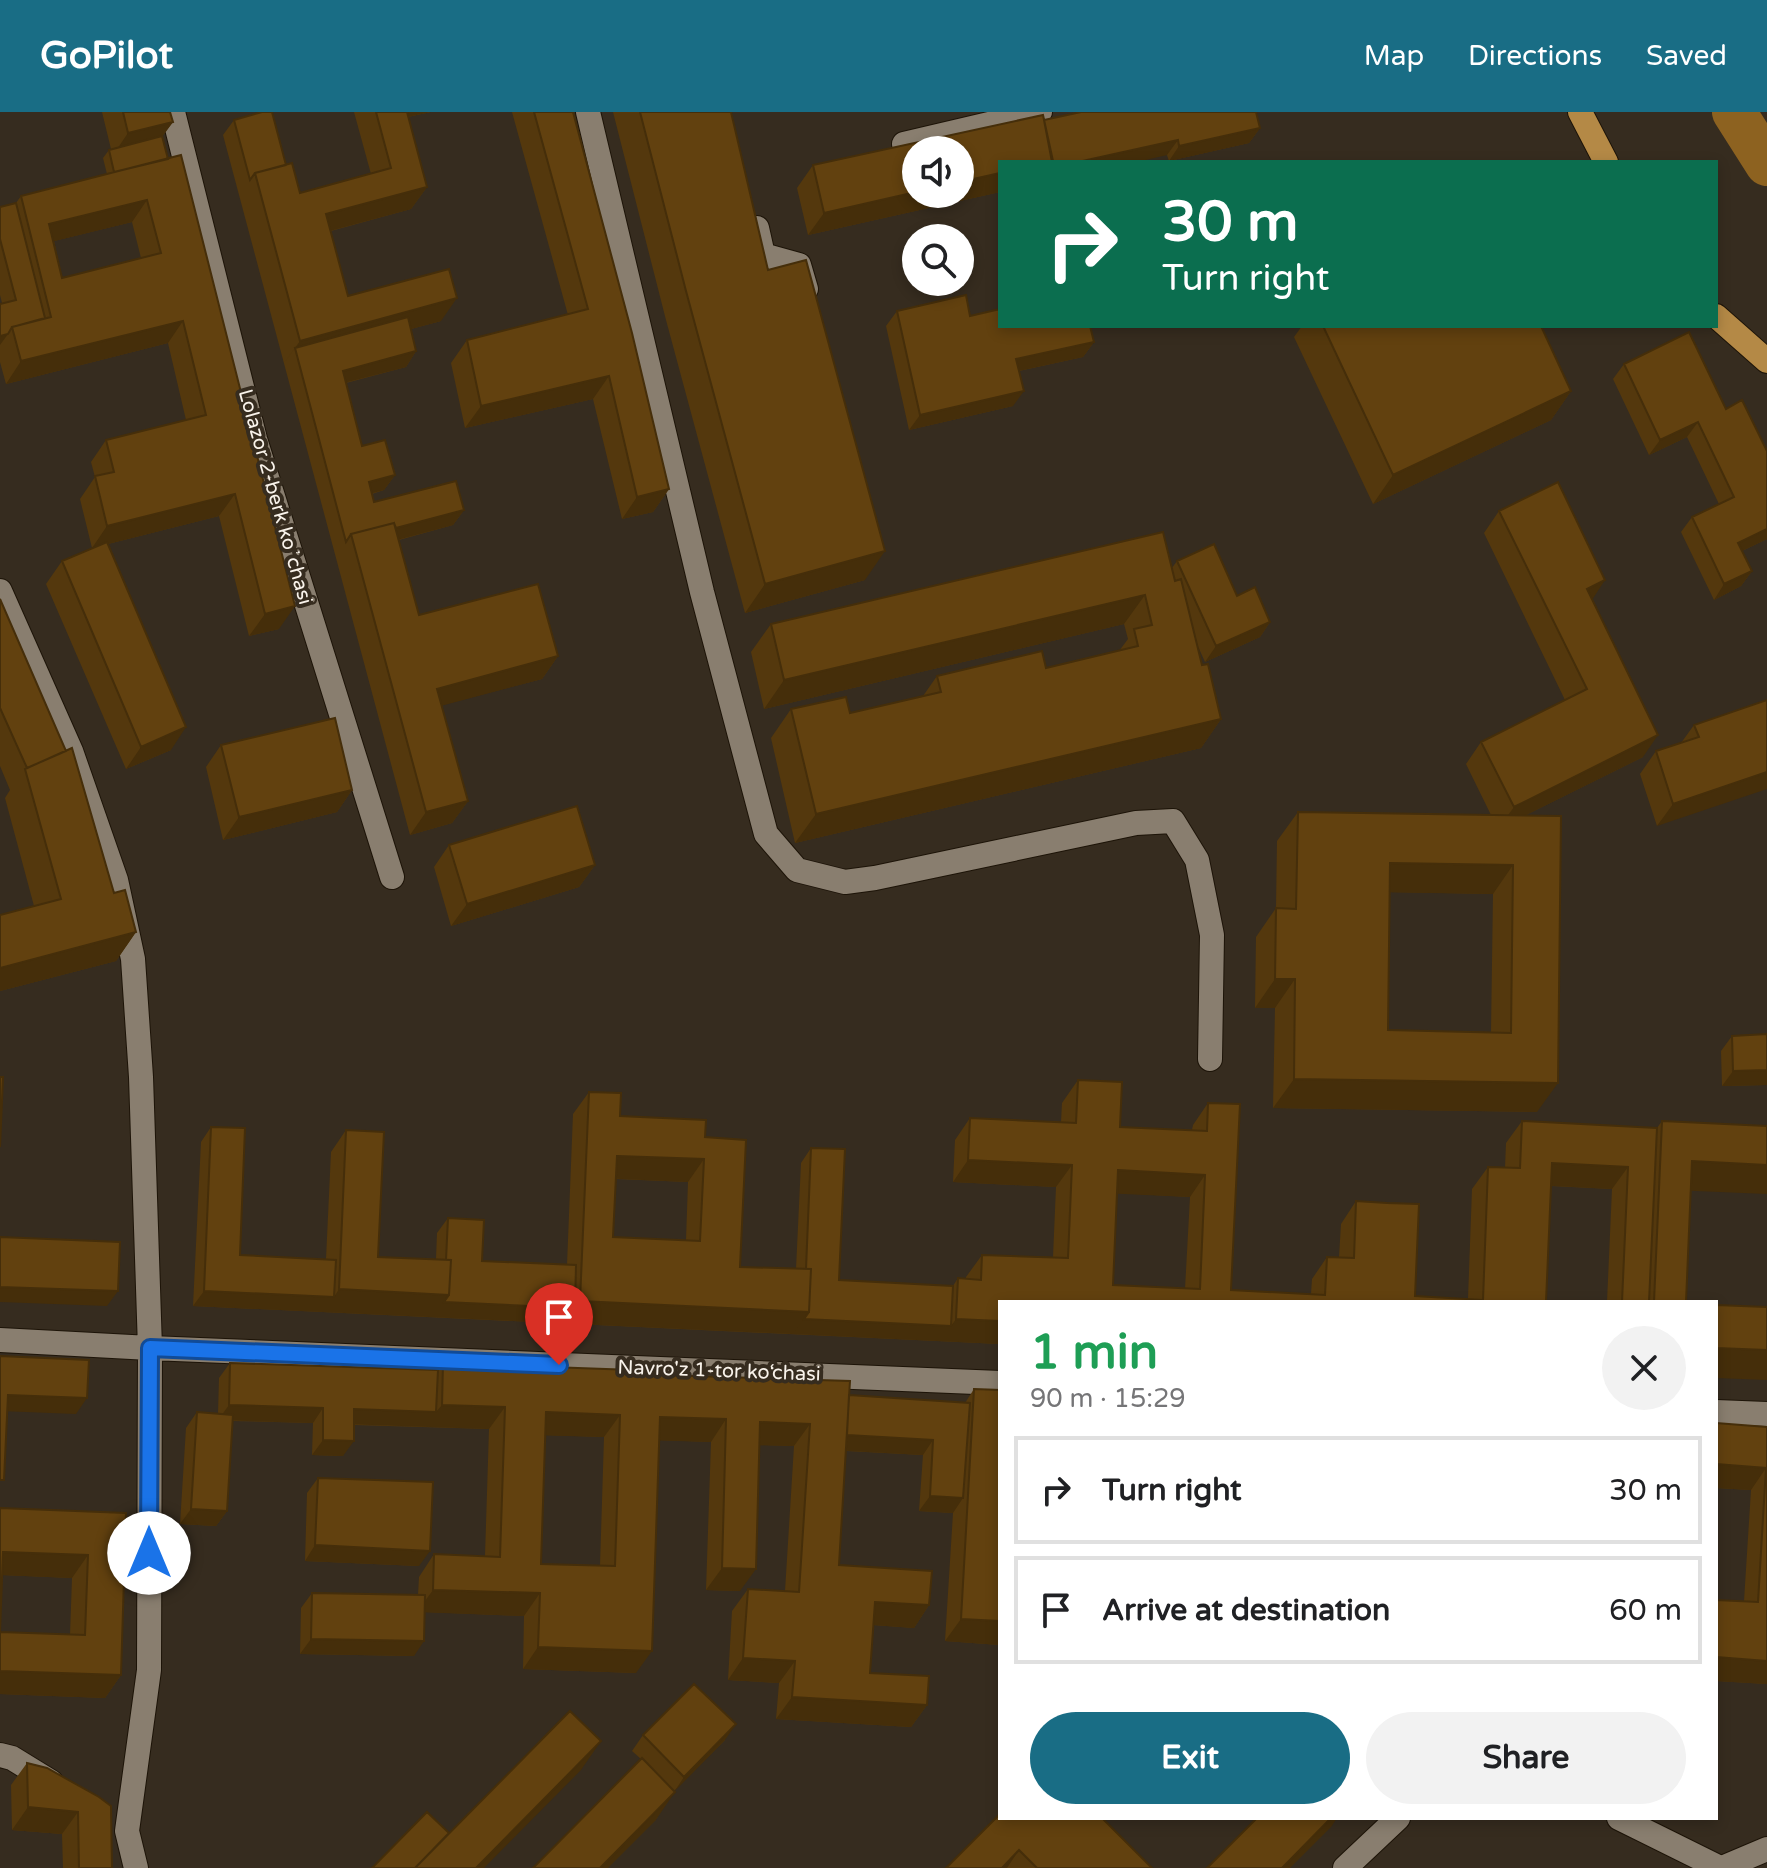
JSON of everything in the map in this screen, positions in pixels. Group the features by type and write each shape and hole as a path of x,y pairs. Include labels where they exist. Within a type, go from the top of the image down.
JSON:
{"main road":[{"path":"1580,112 1605,160"},
{"path":"1718,318 1767,361"}],"street":[{"name":"Lolazor 2-berk koʼchasi","path":"173,112 255,439 392,877"},
{"path":"588,112 698,576 766,834 797,870 845,882 1136,823 1173,821 1197,860 1212,935 1210,1059"},
{"path":"938,136 1040,112"},
{"path":"753,212 763,255 799,265 812,312"},
{"path":"0,591 71,751 116,880 133,959 141,1077 150,1348 149,1670 127,1831 136,1868"},
{"path":"0,1340 998,1383"},
{"path":"1718,1412 1767,1414"},
{"path":"0,1755 12,1758 76,1799"},
{"path":"102,1815 127,1831"},
{"path":"1345,1868 1396,1820"},
{"path":"1623,1820 1721,1868 1767,1849"}],"building":[{"path":"123,112 170,112 173,122 128,133"},
{"path":"272,112 286,165 255,173 250,180 234,120"},
{"path":"376,112 407,112 427,187 326,214 348,296 449,269 457,298 300,341 255,173 292,163 300,193 391,168"},
{"path":"534,112 573,112 632,333 669,489 637,497 609,376 481,406 467,340 588,309"},
{"path":"640,112 731,112 768,270 806,260 885,551 765,584"},
{"path":"1081,112 1256,112 1260,128 1179,146 1178,140 1087,160 1052,160 1044,120"},
{"path":"1043,115 1053,160 998,160 998,173 974,179 974,136 946,136"},
{"path":"162,136 168,159 114,172 109,150"},
{"path":"902,146 902,195 824,213 813,165"},
{"path":"181,155 295,606 265,614 235,494 107,526 95,476 114,472 106,440 206,415 183,321 21,361 12,327 51,317 21,196","holes":["147,200 161,253 62,278 49,224"]},
{"path":"16,203 45,318 12,327 8,334 0,336 0,304 16,300 0,239 0,207"},
{"path":"966,296 970,316 998,309 998,328 1090,328 1094,342 1016,359 1024,391 920,415 897,311"},
{"path":"408,317 416,351 343,371 362,446 385,440 395,475 369,482 374,502 456,481 464,510 396,528 394,523 351,534 346,542 295,348"},
{"path":"1324,328 1542,328 1571,391 1393,475"},
{"path":"1689,332 1726,409 1742,400 1767,451 1767,529 1738,543 1752,571 1724,584 1692,517 1734,497 1698,422 1660,440 1624,364"},
{"path":"1558,482 1605,580 1587,589 1658,735 1514,807 1481,742 1587,689 1499,511"},
{"path":"394,523 419,615 538,584 558,656 437,689 468,801 426,812 351,534"},
{"path":"1163,532 1175,581 1181,579 1202,665 1208,664 1221,719 816,814 791,709 846,697 850,713 941,692 937,676 1042,651 1046,668 1138,646 1134,629 1152,625 1145,595 784,680 771,624"},
{"path":"107,542 186,727 141,747 62,561"},
{"path":"1214,544 1237,596 1255,587 1270,622 1216,646 1177,561"},
{"path":"0,599 66,751 27,768 0,708"},
{"path":"1767,700 1767,772 1673,804 1656,751 1699,737 1694,725"},
{"path":"335,718 352,790 239,817 221,745"},
{"path":"72,748 114,893 125,890 136,932 0,968 0,915 61,899 25,769"},
{"path":"577,806 595,865 467,904 449,845"},
{"path":"1298,812 1561,816 1558,1083 1294,1079 1295,979 1275,979 1276,908 1296,909","holes":["1390,863 1513,865 1511,1033 1388,1030"]},
{"path":"1767,1034 1767,1070 1733,1071 1732,1036"},
{"path":"0,1077 3,1077 0,1147"},
{"path":"1078,1080 1122,1082 1120,1127 1207,1131 1208,1103 1240,1104 1231,1290 1325,1295 1327,1257 1354,1258 1356,1201 1419,1204 1415,1296 1483,1300 998,1300 998,1321 956,1319 958,1278 981,1280 982,1255 1068,1258 1072,1165 968,1160 970,1118 1076,1123","holes":["1118,1170 1205,1175 1200,1289 1113,1285"]},
{"path":"589,1092 621,1093 620,1116 706,1120 705,1137 746,1140 740,1267 811,1269 809,1312 580,1301","holes":["617,1156 704,1159 700,1241 613,1237"]},
{"path":"1522,1121 1657,1128 1649,1300 1622,1300 1628,1167 1552,1163 1546,1300 1483,1300 1488,1167 1520,1168"},
{"path":"1662,1121 1767,1126 1767,1165 1692,1161 1686,1300 1654,1300"},
{"path":"211,1127 245,1128 240,1255 336,1260 334,1297 204,1291"},
{"path":"346,1130 384,1132 378,1257 451,1260 449,1295 339,1289"},
{"path":"811,1148 845,1149 839,1280 953,1286 951,1326 804,1319 809,1312 811,1269 806,1269"},
{"path":"448,1218 484,1220 482,1261 576,1265 575,1308 444,1302 449,1295 451,1260 446,1260"},
{"path":"0,1237 120,1242 118,1291 0,1287"},
{"path":"1718,1305 1767,1307 1767,1350 1718,1348"},
{"path":"0,1356 89,1360 87,1398 8,1395 4,1480 0,1480"},
{"path":"230,1363 438,1370 436,1412 354,1409 354,1441 323,1440 323,1408 229,1405"},
{"path":"443,1363 850,1381 839,1565 932,1571 929,1605 875,1602 870,1673 929,1676 927,1705 792,1697 795,1661 743,1658 748,1589 799,1592 810,1424 760,1422 756,1569 722,1568 726,1419 660,1417 652,1651 538,1647 540,1593 433,1590 434,1554 500,1557 505,1407 442,1405","holes":["546,1412 620,1415 615,1566 541,1564"]},
{"path":"974,1389 998,1390 998,1621 961,1619"},
{"path":"849,1395 970,1403 963,1498 930,1496 933,1440 847,1435"},
{"path":"197,1412 233,1415 227,1511 191,1509"},
{"path":"1718,1423 1767,1427 1767,1661 1718,1657 1718,1600 1758,1602 1766,1468 1718,1464"},
{"path":"318,1478 433,1482 430,1551 315,1545"},
{"path":"0,1508 126,1513 121,1675 0,1671","holes":["3,1552 88,1555 85,1635 0,1632"]},
{"path":"312,1593 425,1595 424,1641 311,1639"},
{"path":"694,1684 736,1724 684,1777 643,1735"},
{"path":"570,1711 601,1741 476,1868 415,1868"},
{"path":"642,1758 675,1792 600,1868 533,1868"},
{"path":"27,1763 47,1768 111,1806 112,1868 79,1868 78,1812 28,1807"},
{"path":"427,1812 449,1833 415,1868 372,1868"},
{"path":"998,1816 998,1820 1104,1820 1152,1868 1037,1868 1019,1850 1002,1868 946,1868"},
{"path":"1255,1820 1329,1820 1282,1868 1207,1868"}],"waterway":[{"path":"1734,112 1767,164"}],"route":[{"path":"149,1553 150,1348 559,1365"}]}
